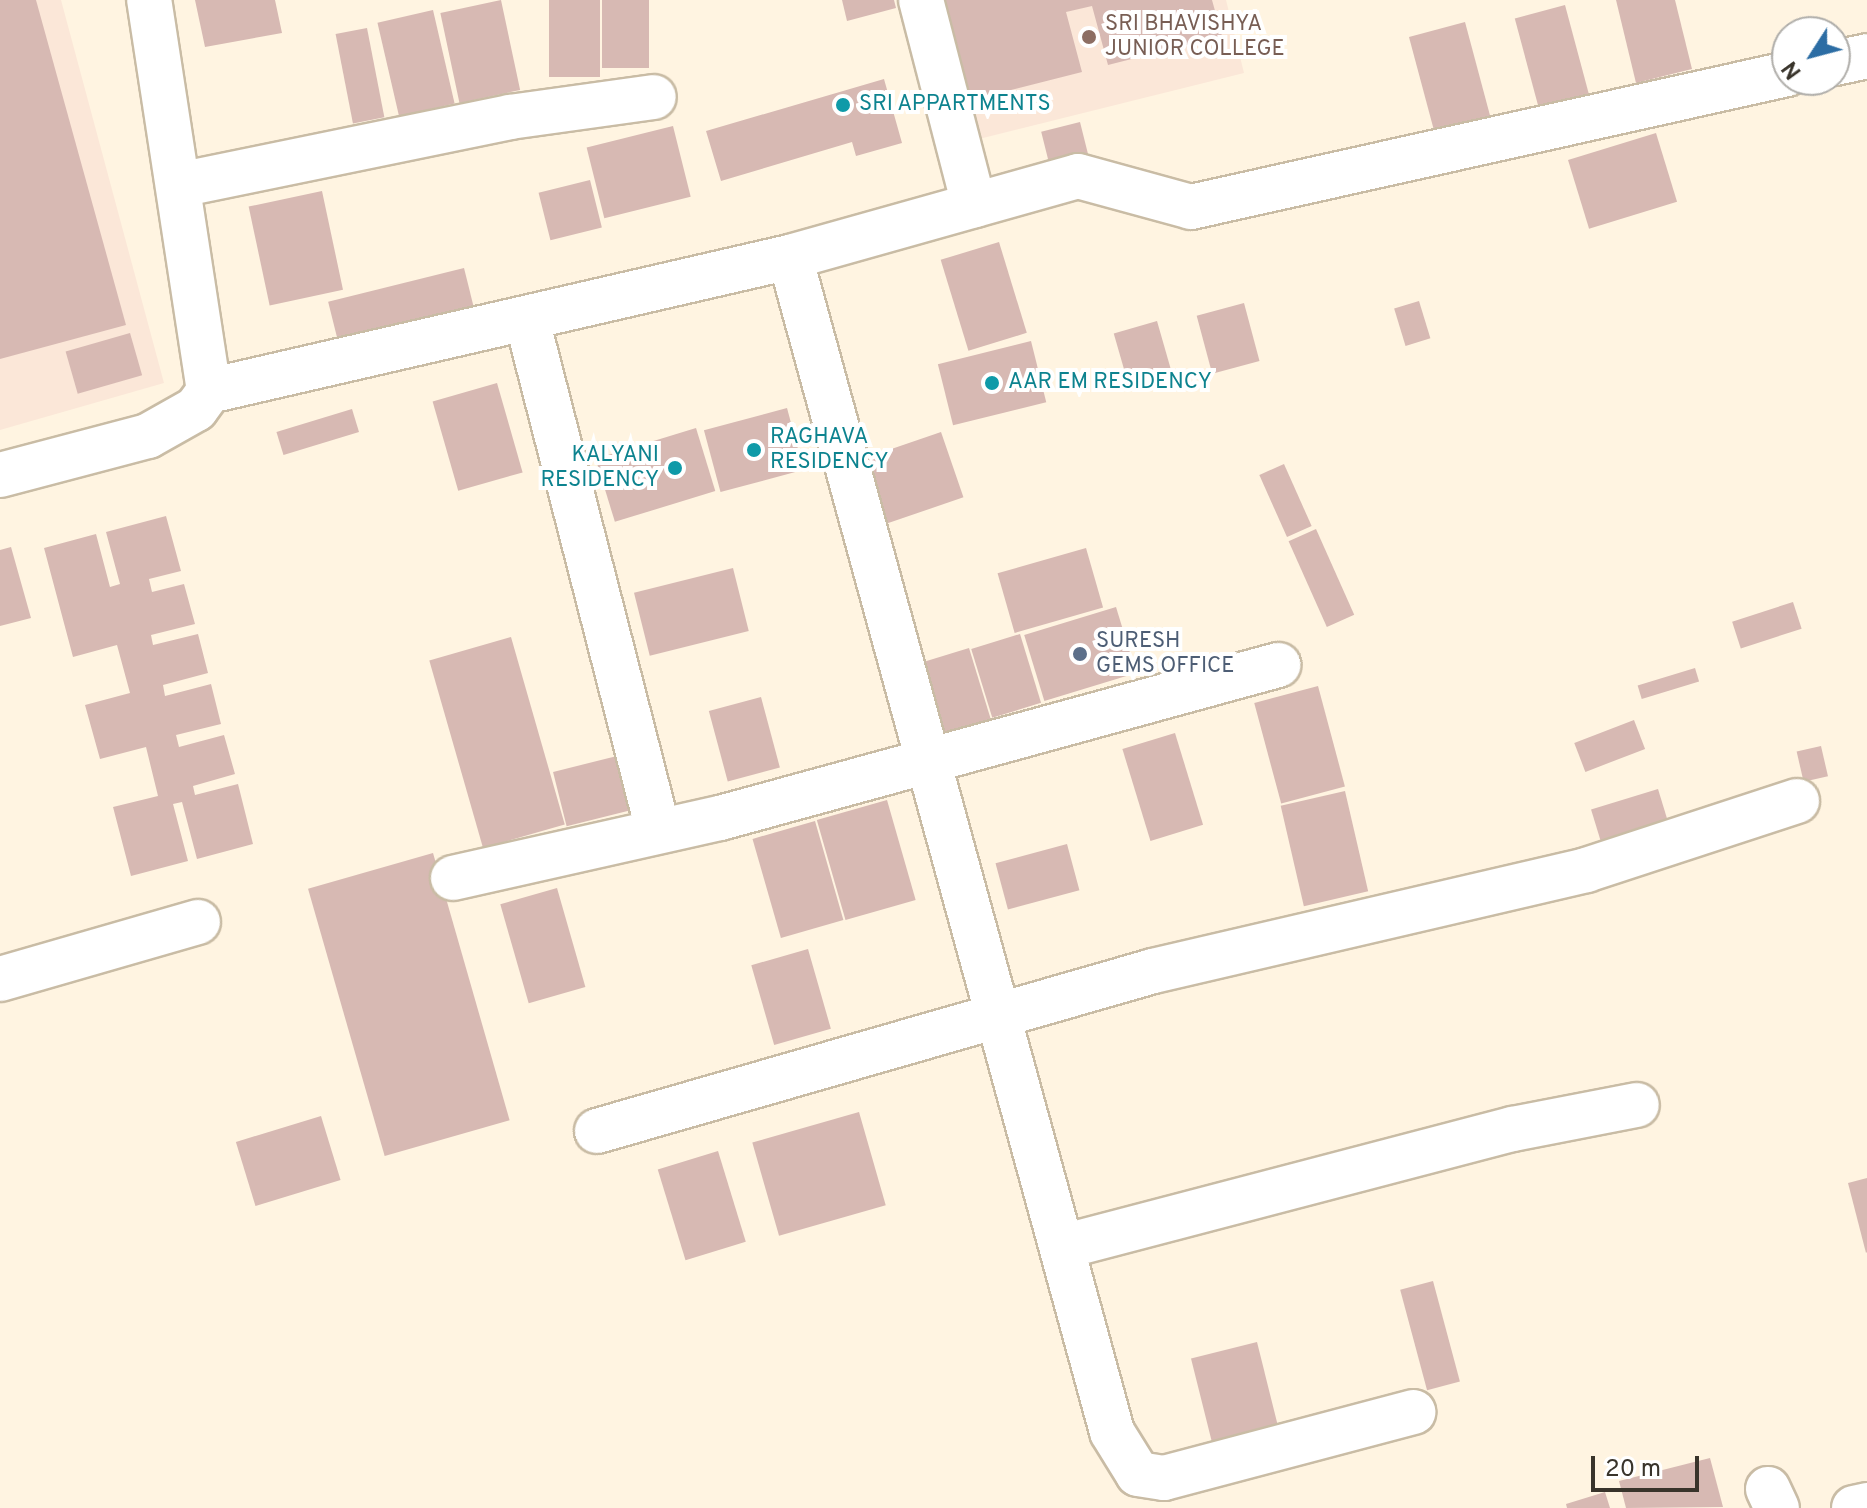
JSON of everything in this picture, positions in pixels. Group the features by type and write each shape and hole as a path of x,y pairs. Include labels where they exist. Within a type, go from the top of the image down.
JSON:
{"street":[{"path":"149,0 209,391"},
{"path":"921,0 974,205"},
{"path":"0,475 148,436 196,409 209,391 790,257 1078,176 1191,207 1771,78"},
{"path":"179,185 510,117 654,97"},
{"path":"790,257 997,1020 1066,1246 1112,1432 1138,1474 1164,1478 1413,1412"},
{"path":"527,320 658,830"},
{"path":"453,878 658,830 1278,665"},
{"path":"597,1131 1287,936 1586,870 1797,801"},
{"path":"0,979 198,922"},
{"path":"1066,1246 1513,1129 1637,1105"},
{"path":"1854,1508 1867,1505"}],"shaded area":[{"path":"0,0 61,0 164,383 0,430"},
{"name":"SRI BHAVISHYA JUNIOR COLLEGE","path":"932,0 1226,0 1244,73 971,141"}],"building":[{"path":"0,0 36,0 126,325 0,359"},
{"path":"195,0 275,0 282,33 205,47"},
{"path":"501,0 520,90 459,103 440,13"},
{"path":"549,0 600,0 600,77 549,77"},
{"path":"602,0 649,0 649,68 602,68"},
{"path":"842,0 894,0 896,8 847,21"},
{"path":"936,0 1212,0 1222,36 1108,65 1092,6 1066,12 1082,72 963,102"},
{"path":"1616,0 1675,0 1692,69 1636,83"},
{"path":"1565,5 1590,98 1540,111 1515,18"},
{"path":"433,10 455,104 399,116 377,23"},
{"path":"1465,22 1491,118 1435,133 1409,37"},
{"path":"367,28 384,117 353,123 336,34"},
{"name":"SRI APPARTMENTS","path":"884,79 902,143 856,156 852,142 721,181 706,131"},
{"path":"1080,122 1088,155 1049,165 1041,132"},
{"path":"673,126 691,197 604,218 587,148"},
{"path":"1656,133 1677,202 1589,229 1568,160"},
{"path":"590,180 602,228 550,240 539,193"},
{"path":"322,191 343,290 270,305 249,207"},
{"path":"999,242 1027,333 968,351 941,260"},
{"path":"464,268 477,319 341,353 328,302"},
{"path":"1419,301 1430,338 1406,346 1394,309"},
{"path":"1244,303 1260,361 1212,374 1197,316"},
{"path":"1157,321 1174,379 1130,391 1114,333"},
{"path":"130,333 142,375 78,394 66,351"},
{"name":"AAR EM RESIDENCY","path":"1031,341 1046,402 953,425 938,364"},
{"path":"497,383 523,472 458,491 433,401"},
{"name":"RAGHAVA RESIDENCY","path":"787,408 804,470 720,492 704,430"},
{"path":"352,409 359,432 283,455 276,432"},
{"path":"696,428 715,491 615,522 596,459"},
{"path":"941,432 963,497 887,524 864,458"},
{"path":"1284,464 1312,526 1287,537 1259,475"},
{"path":"166,516 181,571 149,579 152,592 184,584 195,624 151,635 153,645 198,634 208,673 163,685 165,696 211,684 221,724 176,735 179,747 224,735 235,774 193,786 195,795 238,784 253,844 197,859 182,802 173,804 188,861 131,876 113,807 158,796 146,747 100,759 85,705 130,693 117,645 73,657 44,548 96,534 110,587 120,584 106,532"},
{"path":"1316,529 1354,615 1327,627 1289,541"},
{"path":"11,547 31,618 0,626 0,550"},
{"path":"1086,548 1103,608 1015,633 998,573"},
{"path":"733,568 749,631 650,656 634,593"},
{"path":"1793,602 1802,629 1741,648 1732,622"},
{"name":"SURESH GEMS OFFICE","path":"1116,607 1136,673 1044,701 1024,635"},
{"path":"1020,634 1041,703 992,718 971,649"},
{"path":"511,637 565,824 483,848 429,660"},
{"path":"969,648 991,719 941,734 919,663"},
{"path":"1695,668 1699,681 1642,699 1638,686"},
{"path":"1318,686 1345,786 1281,804 1254,703"},
{"path":"761,697 780,768 728,781 709,711"},
{"path":"1634,720 1645,749 1585,772 1574,743"},
{"path":"1175,733 1203,825 1150,841 1122,749"},
{"path":"1821,746 1828,776 1804,782 1797,752"},
{"path":"621,755 635,809 567,826 553,772"},
{"path":"1658,789 1668,822 1601,842 1591,809"},
{"path":"1345,791 1368,891 1304,906 1281,806"},
{"path":"887,800 916,900 845,920 817,820"},
{"path":"815,821 843,920 781,938 753,839"},
{"path":"1067,844 1079,890 1008,910 996,863"},
{"path":"433,853 510,1120 385,1156 308,889"},
{"path":"557,888 585,987 529,1003 500,904"},
{"path":"808,949 831,1029 774,1045 751,965"},
{"path":"859,1112 886,1205 779,1236 752,1143"},
{"path":"321,1116 341,1180 255,1206 236,1142"},
{"path":"718,1151 746,1242 686,1260 658,1169"},
{"path":"1867,1178 1867,1252 1866,1253 1848,1183"},
{"path":"1433,1281 1460,1381 1427,1390 1400,1290"},
{"path":"1257,1342 1279,1428 1213,1445 1191,1358"},
{"path":"1710,1458 1723,1507 1626,1508 1619,1481"},
{"path":"1605,1492 1610,1508 1567,1508 1566,1504"}],"place":[{"name":"SRI BHAVISHYA JUNIOR COLLEGE","path":"1089,37"},
{"name":"SRI APPARTMENTS","path":"843,105"},
{"name":"AAR EM RESIDENCY","path":"992,383"},
{"name":"RAGHAVA RESIDENCY","path":"754,450"},
{"name":"KALYANI RESIDENCY","path":"675,468"},
{"name":"SURESH GEMS OFFICE","path":"1080,654"}]}
